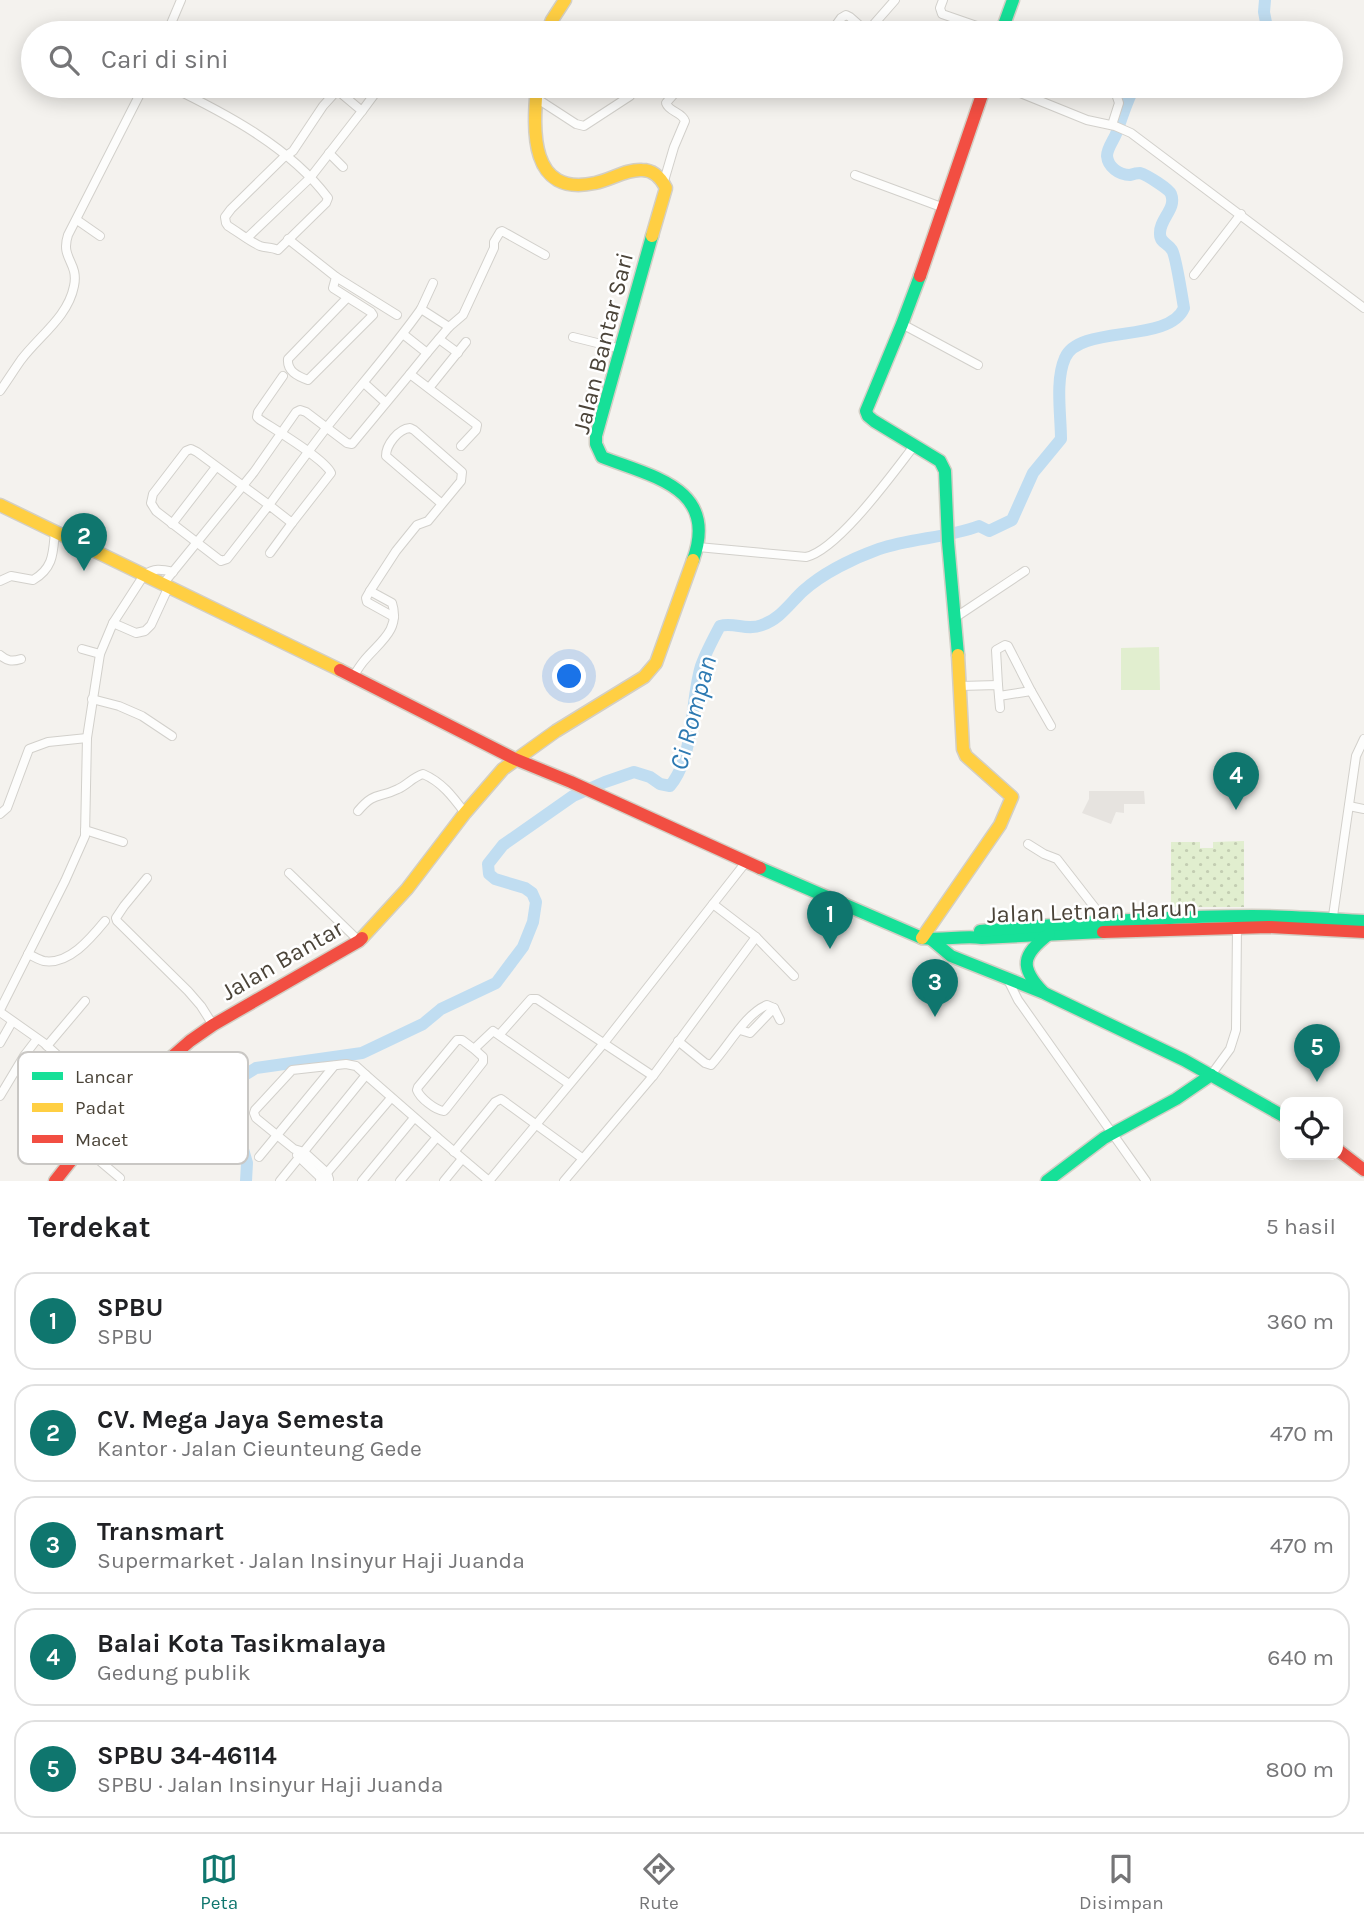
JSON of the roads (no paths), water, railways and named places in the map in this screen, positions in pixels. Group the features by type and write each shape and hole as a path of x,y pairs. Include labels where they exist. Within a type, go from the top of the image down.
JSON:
{"street":[{"path":"172,21 181,0"},
{"path":"552,21 565,0"},
{"path":"877,21 895,0"},
{"path":"943,0 940,8 942,14 963,21"},
{"path":"1004,21 1013,0"},
{"path":"839,21 846,15 855,21"},
{"path":"0,391 22,359 64,312 72,297 75,272 67,256 65,245 68,235 138,98"},
{"path":"194,98 218,110 286,156 328,198 278,250 258,245 228,226 226,217 231,209 286,156 299,144 330,98"},
{"path":"349,98 362,111"},
{"path":"247,238 310,178 372,98"},
{"path":"537,98 536,139 542,165 552,178 566,184 578,185 638,170 654,172 664,181 674,146 685,121 684,117 668,108 666,103 670,98"},
{"path":"544,98 576,124 584,126 627,98"},
{"path":"927,939 1000,825 1012,799 1010,794 964,753 956,617 947,535 946,471 940,461 874,421 866,411 902,324 981,98"},
{"path":"1033,98 1087,120 1131,133 1364,307"},
{"path":"1116,127 1117,98"},
{"path":"329,153 342,167"},
{"path":"855,175 944,208"},
{"name":"Jalan Bantar Sari","path":"515,759 650,672 698,547 699,521 694,507 683,492 666,480 602,457 598,452 596,436 666,188 664,181"},
{"path":"1194,275 1241,214"},
{"path":"77,220 100,236"},
{"path":"113,623 136,633 145,631 151,625 173,572 282,434 296,412 306,412 352,444 449,327 464,313 500,231 545,255"},
{"path":"288,239 336,277 397,314"},
{"path":"336,277 332,288 373,315 308,380 292,372 288,359 347,298"},
{"path":"292,523 269,505 194,450 186,451 152,498 153,507 172,524 217,559 227,559 269,505 309,453 327,428 403,334 421,309 433,283"},
{"path":"421,309 449,327"},
{"path":"902,324 978,365"},
{"path":"403,334 427,353"},
{"path":"573,337 621,349"},
{"path":"439,340 458,353"},
{"path":"429,388 466,342"},
{"path":"410,374 477,425 476,430 461,446"},
{"path":"270,553 331,473 309,453 259,419 257,414 284,376"},
{"path":"364,383 385,402"},
{"path":"394,617 367,602 366,598 396,551 417,525 428,521 461,481 462,472 414,430 402,429 387,448 386,456 442,504"},
{"path":"698,547 813,555 829,544 853,520 914,446"},
{"path":"172,524 216,467"},
{"path":"0,505 515,759 927,939 951,956 1044,993 1211,1075 1280,1114"},
{"path":"0,581 11,576 33,580 43,574 53,553 55,531"},
{"path":"54,1052 0,1011 80,849 85,830 87,738 100,654 113,623 144,575 151,569 173,572"},
{"path":"956,617 1025,571"},
{"path":"353,677 363,661 388,636 394,617 392,603 370,591"},
{"path":"1000,708 996,650 1005,645 1008,646 1051,726"},
{"path":"82,649 100,654"},
{"path":"0,655 13,662 21,659"},
{"path":"997,665 1015,660"},
{"path":"960,686 998,685"},
{"path":"999,696 1031,691"},
{"path":"92,699 134,712 172,736"},
{"path":"0,814 7,808 26,753 34,747 53,741 87,738"},
{"path":"1364,739 1356,756 1331,924 1364,921"},
{"name":"Jalan Bantar","path":"177,1052 213,1025 359,941 407,889 465,813 515,759"},
{"path":"358,811 369,799 398,789 423,774 436,780 465,813"},
{"path":"1349,806 1364,809"},
{"path":"85,830 123,842"},
{"path":"1028,844 1056,859 1103,921"},
{"path":"391,1098 326,1179 302,1155 254,1116 255,1110 292,1070 352,1064 489,1181 604,1043 746,862"},
{"path":"289,873 359,941"},
{"path":"147,878 124,906 116,918 117,921 188,991 213,1025"},
{"path":"713,904 757,937 794,976"},
{"name":"Jalan Letnan Harun","path":"972,936 982,938 1049,934 1253,916 1331,924 1364,932"},
{"path":"28,954 45,961 62,959 81,947 105,921"},
{"name":"Jalan Letnan Harun","path":"972,936 982,930 1103,921 1237,927 1331,924"},
{"path":"1047,1181 1112,1133 1189,1091 1211,1075 1230,1049 1236,1030 1237,927"},
{"path":"1044,993 1033,982 1027,969 1026,957 1031,947 1049,934"},
{"path":"927,939 972,936"},
{"path":"564,1181 653,1076 757,937"},
{"path":"1008,980 1018,1000 1146,1181"},
{"path":"500,1034 534,998 653,1076"},
{"path":"47,1046 85,1001"},
{"path":"678,1041 711,1065 740,1030 750,1032 774,1008 780,1020"},
{"path":"0,1043 12,1022"},
{"path":"474,1049 491,1031 500,1034 569,1084"},
{"path":"29,1052 37,1039"},
{"path":"460,1039 474,1049 483,1057 482,1065 444,1111 438,1110 418,1094 418,1087 457,1040 460,1039"},
{"path":"259,1157 334,1066"},
{"path":"0,1096 18,1068"},
{"path":"280,1181 366,1075"},
{"path":"454,1152 495,1102 501,1099 582,1158"},
{"path":"362,1181 414,1118"},
{"path":"400,1181 437,1138"},
{"path":"1343,1154 1364,1170"},
{"path":"444,1181 462,1158"},
{"name":"Jalan Bantar","path":"55,1181 68,1164"},
{"path":"103,1164 120,1178"}],"waterway":[{"name":"Ci Rompan","path":"1265,0 1266,21"},
{"name":"Ci Rompan","path":"248,1073 256,1068 362,1053 423,1024 441,1009 496,983 523,947 533,922 536,902 532,893 525,888 495,879 489,874 488,864 503,845 573,796 605,782 634,772 670,786 684,760 701,666 720,626 756,627 768,622 829,572 879,549 979,526 989,531 1012,520 1033,473 1061,439 1059,387 1065,358 1074,348 1087,341 1161,326 1175,319 1184,308 1172,250 1161,239 1160,234 1172,204 1171,194 1143,174 1126,175 1109,164 1108,149 1129,98"},
{"name":"Ci Rompan","path":"246,1181 247,1164"}],"place":[{"name":"CV. Mega Jaya Semesta","path":"84,571"},
{"name":"Balai Kota Tasikmalaya","path":"1236,810"},
{"name":"SPBU","path":"830,949"},
{"name":"Transmart","path":"935,1017"},
{"name":"SPBU 34-46114","path":"1317,1082"}]}
